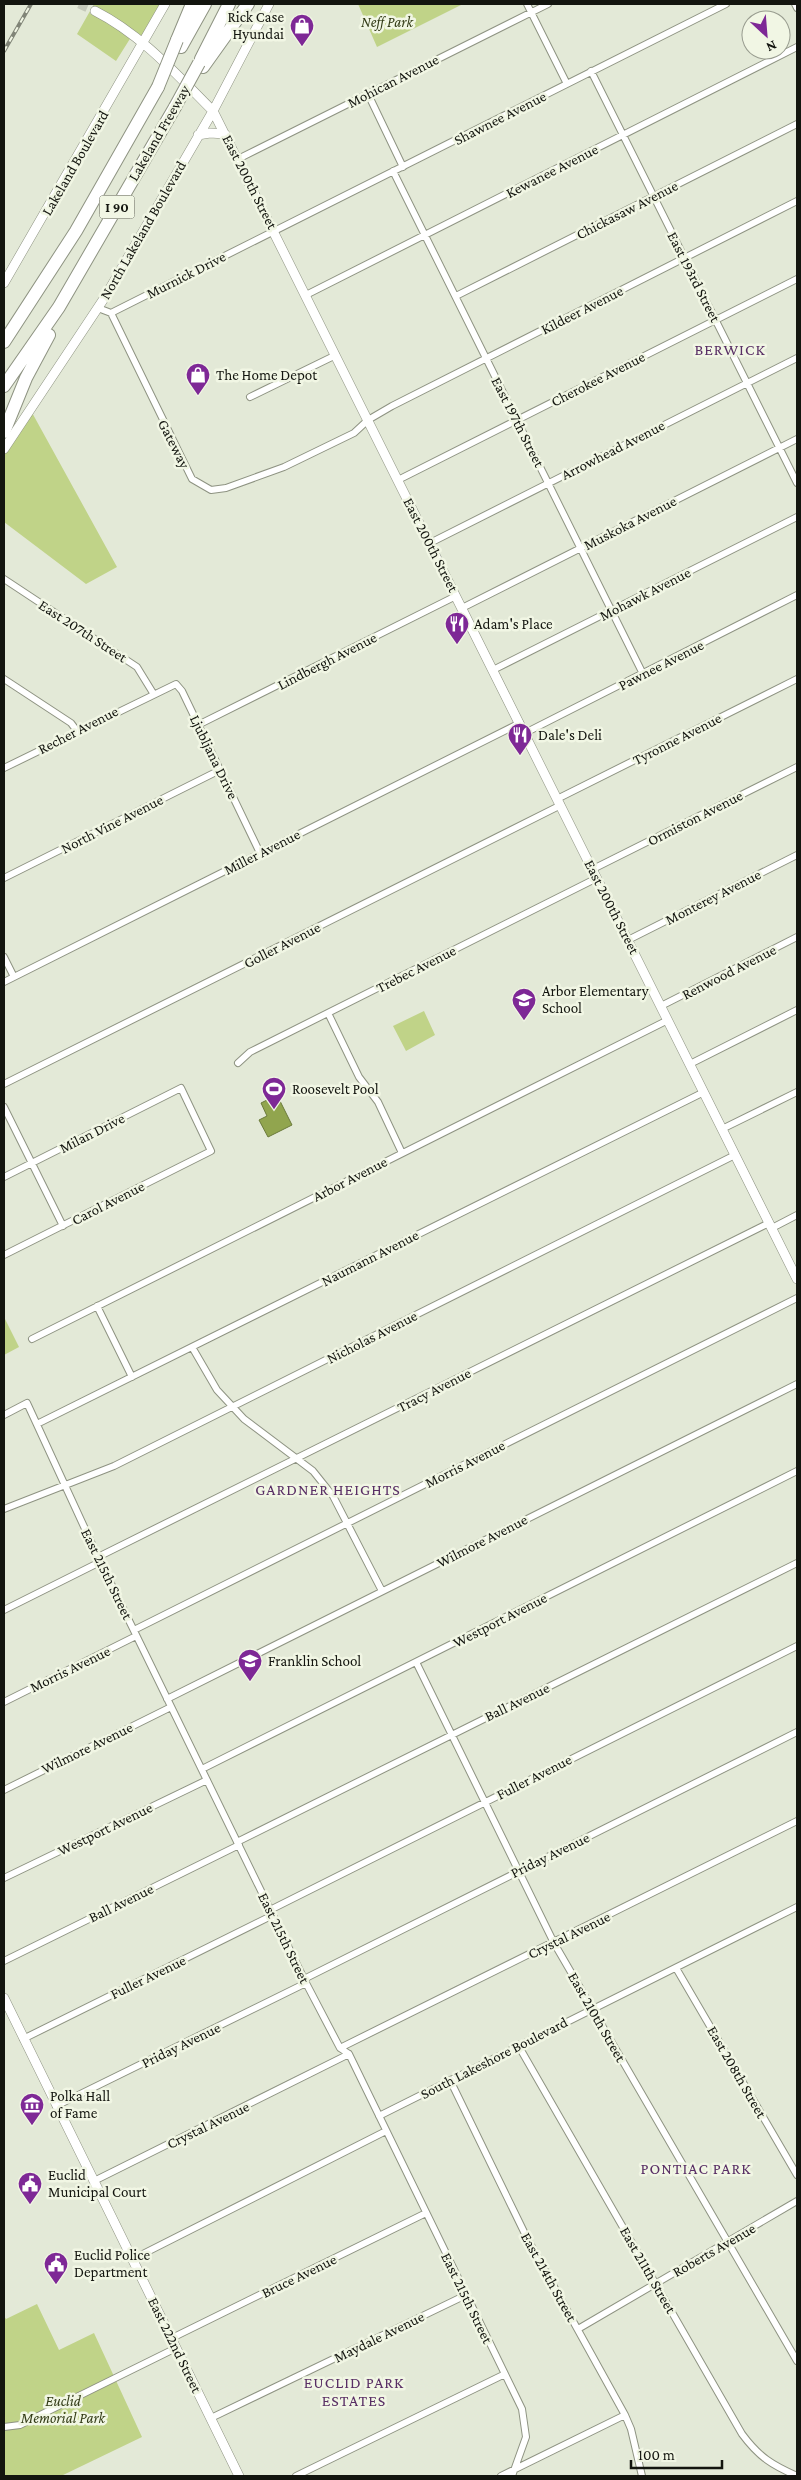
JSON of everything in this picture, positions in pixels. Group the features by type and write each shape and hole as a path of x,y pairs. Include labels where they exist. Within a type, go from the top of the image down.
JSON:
{"highway":[{"path":"179,43 192,4"},
{"name":"Lakeland Freeway","path":"4,342 76,231 158,87 179,43 206,4"},
{"path":"201,65 229,4"},
{"path":"201,65 248,4"},
{"name":"Lakeland Freeway","path":"4,386 59,307 201,65"},
{"path":"4,326 23,304 76,231"},
{"path":"4,432 26,378 52,328 59,307"}],"street":[{"name":"Lakeland Boulevard","path":"4,283 165,4"},
{"name":"North Lakeland Boulevard","path":"4,449 98,308 213,111 269,4"},
{"path":"527,4 567,84"},
{"name":"Mohican Avenue","path":"238,159 548,4"},
{"name":"Shawnee Avenue","path":"274,231 726,4"},
{"path":"795,4 797,8"},
{"name":"East 200th Street","path":"95,12 122,26 143,41 213,111 797,1279"},
{"name":"Kewanee Avenue","path":"306,294 797,47"},
{"name":"East 193rd Street","path":"591,71 797,483"},
{"path":"368,94 403,167"},
{"name":"Chickasaw Avenue","path":"456,296 797,124"},
{"path":"198,135 210,133 225,134"},
{"name":"East 197th Street","path":"393,171 643,674"},
{"name":"Kildeer Avenue","path":"368,420 486,358 797,201"},
{"name":"Murnick Drive","path":"111,313 274,231"},
{"name":"Cherokee Avenue","path":"398,480 797,279"},
{"path":"98,308 111,313"},
{"name":"Gateway","path":"111,313 192,479 211,490 226,488 284,467 354,433 368,420"},
{"path":"250,397 336,356"},
{"name":"Arrowhead Avenue","path":"430,543 797,358"},
{"name":"Muskoka Avenue","path":"462,608 797,438"},
{"name":"Mohawk Avenue","path":"493,670 797,517"},
{"name":"East 207th Street","path":"4,579 137,667 153,693"},
{"name":"Pawnee Avenue","path":"525,733 797,595"},
{"name":"Lindbergh Avenue","path":"198,725 456,596"},
{"name":"Tyronne Avenue","path":"559,802 797,678"},
{"path":"4,679 71,723 77,731"},
{"name":"Ljubljana Drive","path":"153,693 176,684 182,691 260,853"},
{"name":"Recher Avenue","path":"5,765 153,693"},
{"name":"Miller Avenue","path":"4,982 520,723"},
{"name":"Ormiston Avenue","path":"595,874 797,767"},
{"name":"North Vine Avenue","path":"4,878 220,770"},
{"name":"Goller Avenue","path":"4,1084 559,802"},
{"name":"Monterey Avenue","path":"628,940 797,855"},
{"name":"Trebec Avenue","path":"238,1063 250,1052 595,874"},
{"name":"Renwood Avenue","path":"661,1006 797,938"},
{"path":"4,957 14,977"},
{"path":"690,1064 797,1010"},
{"path":"328,1013 359,1077 378,1102 402,1153"},
{"name":"Arbor Avenue","path":"32,1339 668,1020"},
{"name":"Carol Avenue","path":"4,1255 211,1151 181,1088"},
{"name":"Milan Drive","path":"4,1177 181,1088"},
{"name":"Naumann Avenue","path":"37,1424 704,1092"},
{"path":"722,1129 797,1092"},
{"path":"4,1107 63,1226"},
{"name":"Nicholas Avenue","path":"4,1509 114,1466 735,1155"},
{"name":"Tracy Avenue","path":"4,1610 298,1458 770,1226 797,1215"},
{"name":"Morris Avenue","path":"4,1702 348,1522 797,1298"},
{"path":"97,1306 132,1378"},
{"path":"192,1347 217,1390 244,1418 298,1458 322,1481 348,1522 382,1591"},
{"name":"Wilmore Avenue","path":"167,1699 797,1384"},
{"name":"East 215th Street","path":"4,1415 27,1403 99,1560 305,1981 340,2048 349,2054 522,2409 526,2426 523,2449 513,2473"},
{"name":"Westport Avenue","path":"202,1769 797,1471"},
{"name":"Ball Avenue","path":"4,1961 451,1734 797,1563"},
{"name":"Fuller Avenue","path":"23,2039 272,1913 485,1802 797,1646"},
{"name":"East 210th Street","path":"416,1662 554,1943 797,2361"},
{"name":"Wilmore Avenue","path":"4,1790 171,1707"},
{"name":"Priday Avenue","path":"56,2106 305,1981 519,1870 797,1732"},
{"name":"Westport Avenue","path":"4,1878 207,1780"},
{"name":"Crystal Avenue","path":"340,2048 797,1821"},
{"name":"South Lakeshore Boulevard","path":"379,2116 797,1907"},
{"name":"East 208th Street","path":"676,1968 797,2175"},
{"name":"East 222nd Street","path":"4,1998 239,2476"},
{"name":"East 211th Street","path":"518,2045 742,2434 755,2451 770,2464 797,2476"},
{"name":"Crystal Avenue","path":"94,2181 349,2054"},
{"name":"East 214th Street","path":"450,2080 527,2238 625,2415 631,2429 642,2476"},
{"path":"132,2259 386,2131"},
{"name":"Roberts Avenue","path":"578,2328 797,2202"},
{"name":"Bruce Avenue","path":"172,2338 426,2213"},
{"name":"Maydale Avenue","path":"211,2418 466,2295"},
{"path":"4,2427 20,2425 176,2348"},
{"path":"296,2476 505,2374"},
{"path":"501,2476 513,2473 625,2415"}],"green space":[{"path":"94,4 165,4 143,41 133,34 116,61 77,34"},
{"name":"Neff Park","path":"358,4 463,4 377,47"},
{"path":"30,409 117,567 86,584 4,522 4,449"},
{"path":"424,1011 435,1035 406,1051 393,1026"},
{"path":"4,1317 19,1347 4,1355"},
{"name":"Euclid Memorial Park","path":"37,2304 59,2350 94,2333 142,2437 61,2476 4,2476 4,2316 6,2319"}],"shaded area":[{"name":"Roosevelt Pool","path":"277,1095 292,1125 268,1137 259,1120 267,1116 261,1103"}],"tunnel":[{"path":"79,4 95,11"}],"railway":[{"path":"4,51 31,4"}],"place":[{"name":"Rick Case Hyundai","path":"302,47"},
{"name":"The Home Depot","path":"198,396"},
{"name":"Adam's Place","path":"457,645"},
{"name":"Dale's Deli","path":"520,756"},
{"name":"Arbor Elementary School","path":"524,1021"},
{"name":"Roosevelt Pool","path":"274,1110"},
{"name":"Franklin School","path":"250,1682"},
{"name":"Polka Hall of Fame","path":"32,2126"},
{"name":"Euclid Municipal Court","path":"30,2205"},
{"name":"Euclid Police Department","path":"56,2285"}],"district":[{"name":"BERWICK","path":"730,349"},
{"name":"GARDNER HEIGHTS","path":"328,1489"},
{"name":"PONTIAC PARK","path":"696,2168"},
{"name":"EUCLID PARK ESTATES","path":"354,2391"}]}
